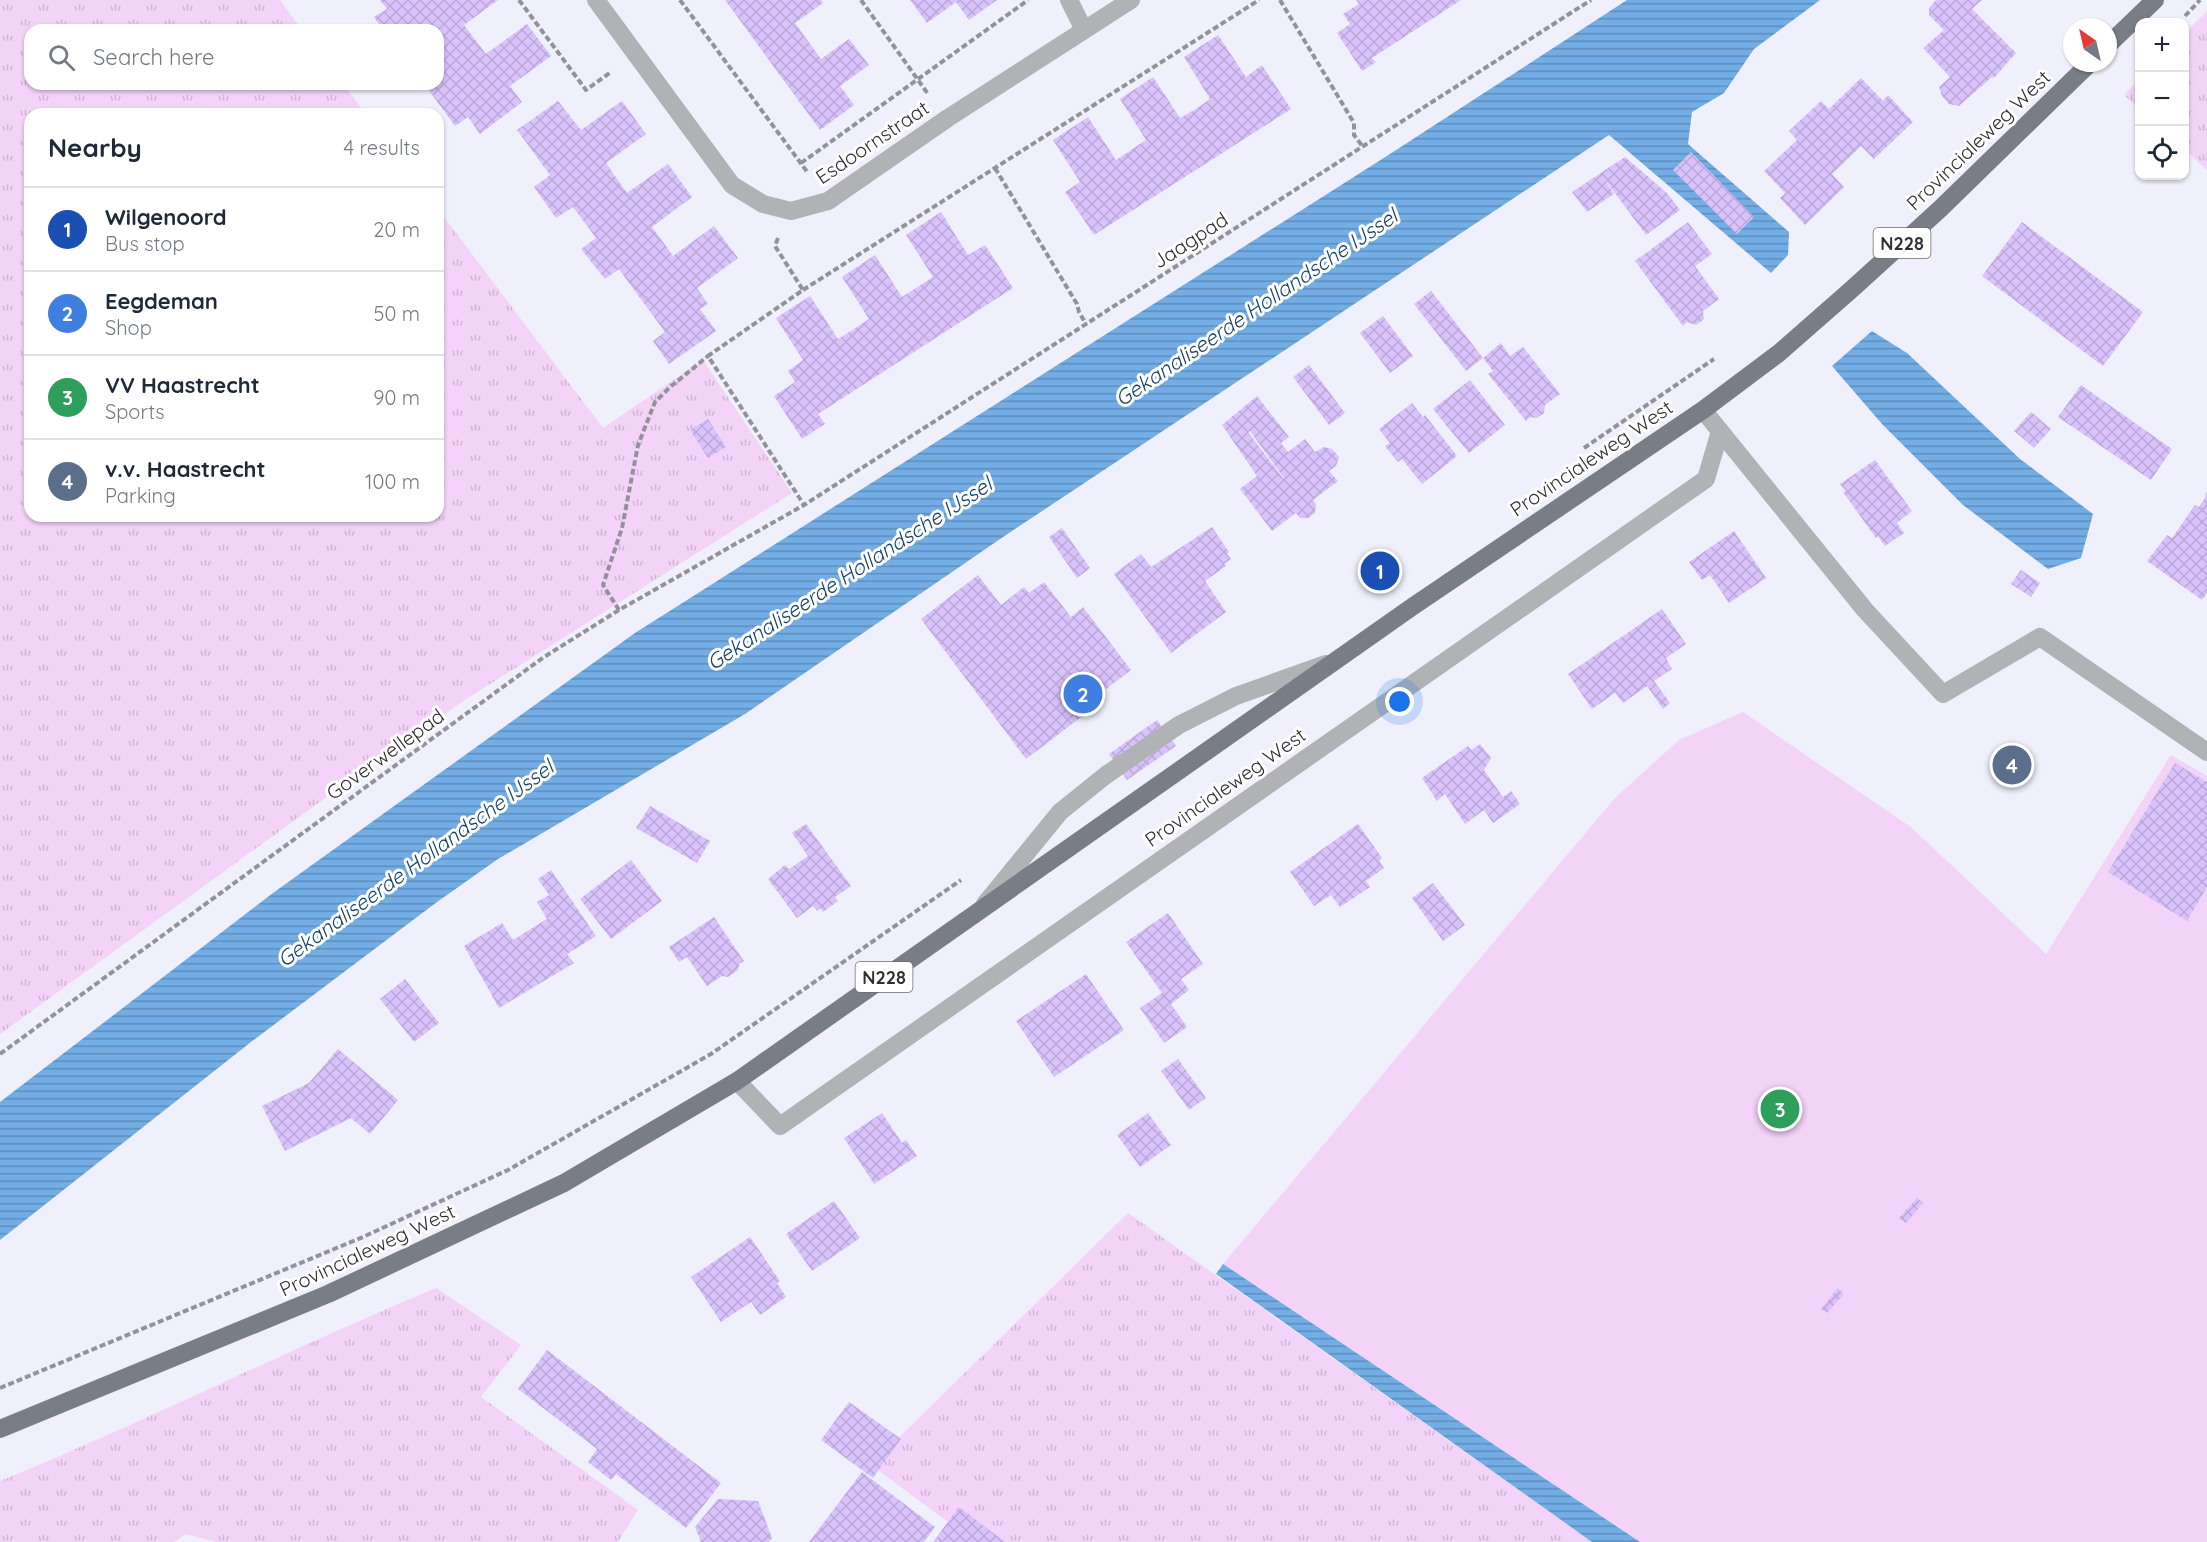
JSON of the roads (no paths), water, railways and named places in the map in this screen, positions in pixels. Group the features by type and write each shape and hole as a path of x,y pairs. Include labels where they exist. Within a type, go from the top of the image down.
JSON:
{"main road":[{"path":"2117,36 2155,0"},
{"name":"Provincialeweg West","path":"0,1429 328,1294 564,1183 737,1081 1333,661 1562,503 1702,410 1779,353 1940,209 2081,72"}],"street":[{"name":"Esdoornstraat","path":"596,0 732,185 763,204 791,211 828,201 948,118 1131,0"},
{"path":"1069,0 1084,30"},
{"name":"Provincialeweg West","path":"1702,410 1865,610 1943,694 2040,637 2207,752"},
{"name":"Provincialeweg West","path":"737,1081 780,1126 1706,479 1720,431"},
{"path":"982,907 1060,812 1106,775 1179,724 1236,696 1333,661"}],"water":[{"name":"Gekanaliseerde Hollandsche IJssel","path":"1627,0 1820,0 1754,49 1724,93 1692,112 1688,144 1789,232 1788,255 1771,273 1609,135 1006,535 745,714 498,859 251,1042 0,1240 0,1102 273,893 635,633 1390,154"},
{"path":"1872,331 1907,353 2020,459 2093,514 2081,558 2048,569 1963,505 1882,424 1832,366"},
{"path":"1223,1264 1640,1542 1592,1542 1216,1274"}],"place":[{"name":"Wilgenoord","path":"1380,571"},
{"name":"Eegdeman","path":"1083,694"},
{"name":"v.v. Haastrecht","path":"2012,765"},
{"name":"VV Haastrecht","path":"1780,1109"}]}
